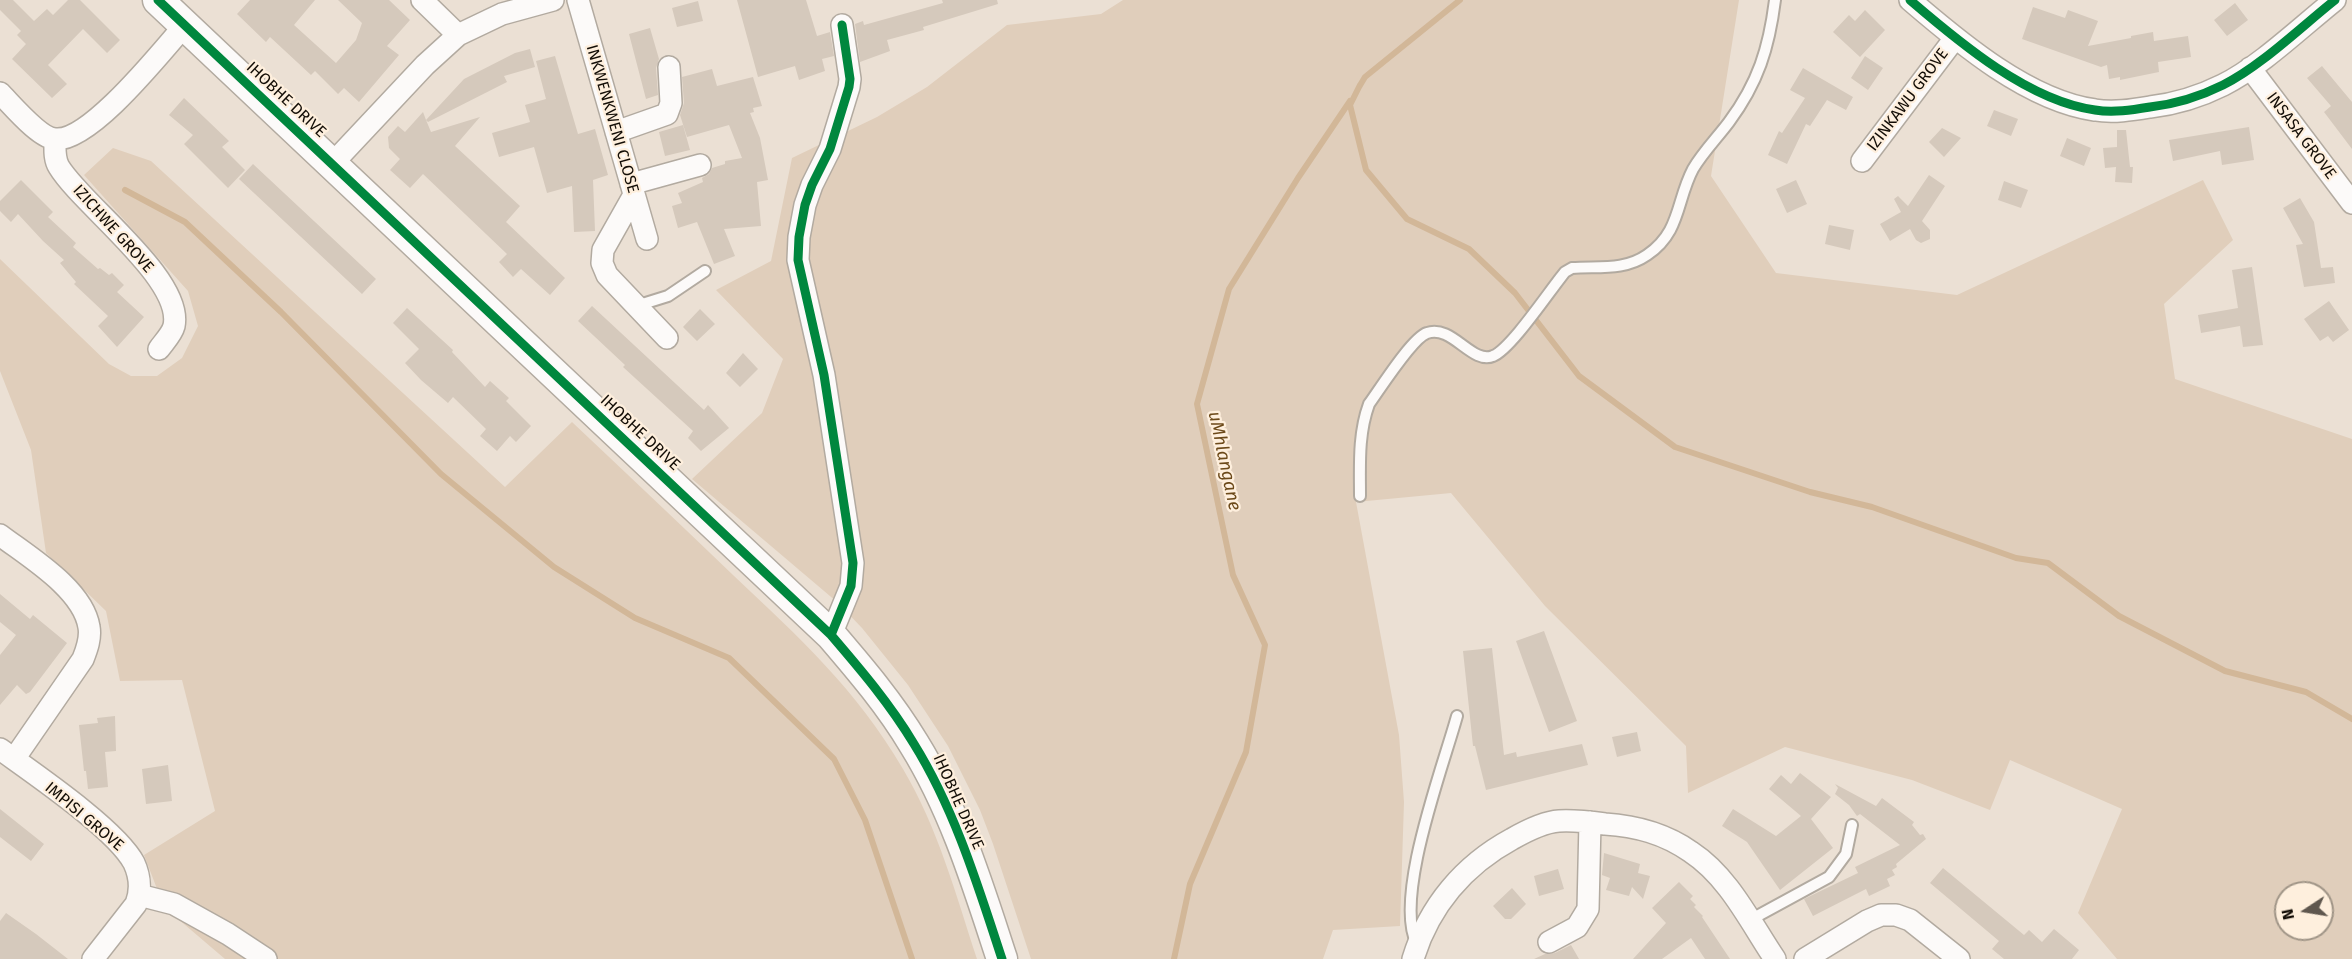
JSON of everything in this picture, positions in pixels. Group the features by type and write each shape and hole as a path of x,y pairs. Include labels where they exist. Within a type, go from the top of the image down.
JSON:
{"street":[{"name":"IHOBHE DRIVE","path":"158,0 831,635 870,680 914,744 932,777 957,830 1002,959"},
{"path":"422,0 458,35"},
{"path":"333,165 425,65 458,35 502,14 553,0"},
{"name":"INKWENKWENI CLOSE","path":"578,0 647,239"},
{"path":"1910,0 1955,38 2023,83 2049,97 2097,111 2130,110 2186,101 2224,85 2250,68 2336,0"},
{"path":"0,93 38,131 55,140 72,136 102,115 185,25"},
{"path":"831,635 851,586 853,562 824,375 801,281 798,249 805,205 830,149 846,100 850,79 842,25"},
{"name":"IZINKAWU GROVE","path":"1862,161 1955,38"},
{"path":"616,132 667,114 671,103 669,67"},
{"name":"INSASA GROVE","path":"2250,68 2352,203"},
{"name":"IZICHWE GROVE","path":"55,140 58,165 78,190 142,257 169,297 174,313 173,327 159,349"},
{"path":"667,338 607,275 601,255 633,189 700,165"},
{"path":"0,535 69,590 85,613 89,628 89,642 83,659 7,754"},
{"name":"IMPISI GROVE","path":"7,754 90,818 125,851 134,863 138,875 139,895"},
{"path":"1415,952 1437,906 1474,864 1527,830 1558,821 1635,826 1668,839 1691,852 1712,869 1726,885 1775,959"},
{"path":"1549,942 1577,927 1588,909 1590,822"},
{"path":"93,959 132,910 139,895 174,904 228,934 266,959"},
{"path":"1805,959 1867,921 1881,915 1896,915 1910,920 1959,959"}],"lane":[{"path":"1360,496 1361,443 1369,405 1420,336 1435,331 1443,332 1478,355 1488,358 1496,356 1516,335 1565,272 1572,268 1624,266 1648,255 1668,236 1695,167 1756,81 1766,53 1775,0"},
{"path":"636,306 659,301 705,271"},
{"path":"1415,952 1410,920 1412,882 1457,716"},
{"path":"1750,920 1829,877 1846,854 1852,825"}],"shaded area":[{"path":"1123,0 1739,0 1711,176 1776,273 1957,295 2203,180 2233,240 2164,304 2175,379 2352,439 2352,959 2117,959 2078,913 2122,809 2010,760 1990,810 1912,780 1785,747 1688,793 1686,746 1545,606 1451,493 1356,502 1399,735 1404,802 1400,926 1333,930 1323,959 1031,959 980,810 948,746 908,685 862,628 837,602 692,479 762,413 783,359 716,290 771,261 792,158 877,117 927,87 1007,25 1101,14"},
{"path":"113,148 151,161 505,487 572,422 804,643 866,714 903,769 926,815 945,862 977,959 225,959 164,907 144,855 215,811 182,680 120,681 106,611 46,553 31,450 0,371 0,259 109,364 131,376 157,376 182,358 198,326 188,291 84,175"}],"building":[{"path":"0,0 13,0 34,21 47,9 53,15 68,0 80,0 120,40 107,53 83,29 48,65 67,84 52,98 12,59 26,44 17,35 21,31 0,10"},
{"path":"250,0 315,0 294,25 336,63 356,40 362,23 338,0 389,0 410,20 387,46 399,55 359,102 344,88 338,94 315,71 311,75 270,37 266,42 237,14"},
{"path":"737,0 806,0 817,36 830,32 834,56 822,59 825,71 799,80 795,66 758,77"},
{"path":"942,0 997,0 998,4 923,27 924,30 887,40 890,51 860,62 855,24 863,21 864,25 943,3"},
{"path":"698,1 703,21 677,27 672,8"},
{"path":"2235,3 2248,20 2227,36 2214,20"},
{"path":"2033,7 2065,18 2068,10 2098,21 2088,46 2153,32 2154,41 2188,36 2191,57 2158,62 2159,72 2120,80 2120,77 2109,79 2107,65 2101,67 2022,39"},
{"path":"1865,10 1885,30 1860,57 1833,32 1849,15 1855,21"},
{"path":"650,28 659,59 656,68 658,95 646,99 629,34"},
{"path":"530,49 535,67 504,76 507,82 428,122 426,120 464,79 515,53"},
{"path":"555,56 578,134 595,129 608,175 593,180 595,231 574,232 572,186 547,193 534,147 499,157 492,133 530,122 525,105 546,99 536,61"},
{"path":"1865,56 1883,68 1868,90 1851,78"},
{"path":"2322,66 2352,102 2352,149 2324,112 2331,106 2307,78"},
{"path":"1803,68 1853,97 1846,110 1827,100 1810,126 1806,124 1787,164 1768,155 1779,131 1782,133 1805,98 1790,90"},
{"path":"712,69 717,86 753,77 762,106 753,108 754,112 750,113 760,138 768,180 757,182 761,226 724,229 735,256 714,264 697,222 678,228 672,206 682,203 678,193 703,182 702,178 709,174 712,168 725,164 725,161 742,158 729,125 687,137 680,115 684,103 682,77"},
{"path":"184,98 229,141 222,147 245,170 228,188 184,144 193,135 169,115"},
{"path":"1994,110 2018,119 2011,136 1987,126"},
{"path":"423,112 431,132 480,117 455,146 520,206 506,222 565,278 550,295 521,269 513,277 499,262 507,254 423,174 410,188 390,170 400,159 389,148 388,137 398,126 405,132"},
{"path":"683,125 690,150 665,156 659,132"},
{"path":"2249,127 2254,160 2222,165 2220,151 2173,161 2169,140"},
{"path":"1942,128 1961,138 1944,157 1929,142"},
{"path":"2117,130 2126,130 2130,167 2133,167 2132,183 2115,182 2116,167 2105,168 2103,148 2117,147"},
{"path":"2067,138 2091,148 2084,166 2060,156"},
{"path":"253,164 376,279 362,294 239,179"},
{"path":"1929,175 1945,186 1922,221 1930,230 1930,239 1921,243 1916,240 1910,229 1890,241 1880,224 1901,212 1894,199 1898,196 1908,206"},
{"path":"21,180 53,212 48,217 76,243 73,247 98,269 100,268 109,275 112,273 124,285 117,292 144,317 117,347 98,326 108,316 74,284 76,282 60,263 64,260 18,214 11,222 0,211 0,201"},
{"path":"1796,180 1807,204 1787,213 1776,189"},
{"path":"2004,181 2028,190 2021,208 1998,200"},
{"path":"2300,198 2314,222 2321,268 2333,267 2335,283 2304,287 2296,245 2303,244 2283,208"},
{"path":"1829,225 1854,230 1850,250 1825,244"},
{"path":"2252,267 2263,345 2243,347 2240,326 2201,333 2198,315 2238,308 2232,270"},
{"path":"2329,301 2349,330 2333,342 2328,336 2320,341 2304,319"},
{"path":"592,306 704,410 708,405 729,428 701,451 688,438 693,431 623,367 625,365 578,321"},
{"path":"407,308 453,350 452,352 485,387 490,381 509,398 506,401 531,426 516,442 510,436 497,451 480,436 486,429 453,397 448,403 405,363 419,349 393,323"},
{"path":"700,309 715,324 697,341 683,327"},
{"path":"743,353 758,369 740,387 726,373"},
{"path":"0,594 30,619 33,615 67,643 30,692 26,694 17,685 0,705 0,655 16,635 0,622"},
{"path":"1544,631 1577,721 1549,732 1516,641"},
{"path":"1492,648 1504,755 1516,752 1517,757 1582,744 1588,765 1486,790 1475,746 1473,746 1463,651"},
{"path":"115,716 116,751 105,752 108,787 88,789 79,725 98,723 97,718"},
{"path":"1637,732 1641,751 1617,757 1612,737"},
{"path":"168,765 172,801 146,804 142,769"},
{"path":"1800,773 1831,797 1811,819 1833,848 1780,890 1747,842 1722,826 1733,809 1776,836 1801,816 1769,789 1781,775 1791,784"},
{"path":"1835,784 1876,806 1882,798 1914,822 1912,825 1926,839 1896,864 1897,867 1892,870 1895,875 1887,879 1890,886 1869,896 1866,889 1813,916 1804,899 1858,873 1855,867 1900,845 1860,814 1857,816 1849,805 1835,794 1838,788"},
{"path":"0,809 44,844 31,861 0,837"},
{"path":"1604,853 1640,864 1638,873 1650,876 1643,899 1632,887 1629,896 1606,890 1610,878 1602,875"},
{"path":"1943,868 2024,935 2029,930 2042,942 2054,929 2079,950 2072,959 2004,959 1992,949 1999,941 1930,883"},
{"path":"1558,869 1564,889 1539,896 1534,876"},
{"path":"1679,882 1693,896 1690,899 1696,905 1694,907 1703,916 1730,959 1705,959 1691,938 1662,959 1633,959 1666,923 1652,908"},
{"path":"1512,888 1526,904 1511,919 1505,919 1493,906"},
{"path":"6,913 68,959 0,959 0,921"},
{"path":"1571,945 1579,959 1534,959 1555,953"}],"waterway":[{"name":"uMhlangane","path":"1359,87 1365,77 1460,0"},
{"path":"1360,85 1350,105 1366,170 1407,219 1469,249 1515,293 1579,376 1675,447 1810,492 1872,507 2016,558 2048,563 2119,616 2225,671 2306,692 2352,719"},
{"name":"uMhlangane","path":"1174,959 1190,884 1246,752 1265,645 1233,575 1197,404 1229,289 1298,178 1350,101"},
{"path":"125,190 185,222 281,312 441,474 554,567 635,618 729,658 834,759 865,820 912,959"}],"cycle path":[{"path":"158,0 831,635 885,701 929,769 954,822 1002,959"},
{"path":"1910,0 1973,51 2021,83 2070,104 2109,111 2123,111 2178,102 2223,85 2252,68 2335,0"},
{"path":"831,635 851,586 853,563 824,375 798,260 799,237 805,205 830,149 849,87 850,79 842,25"}]}
